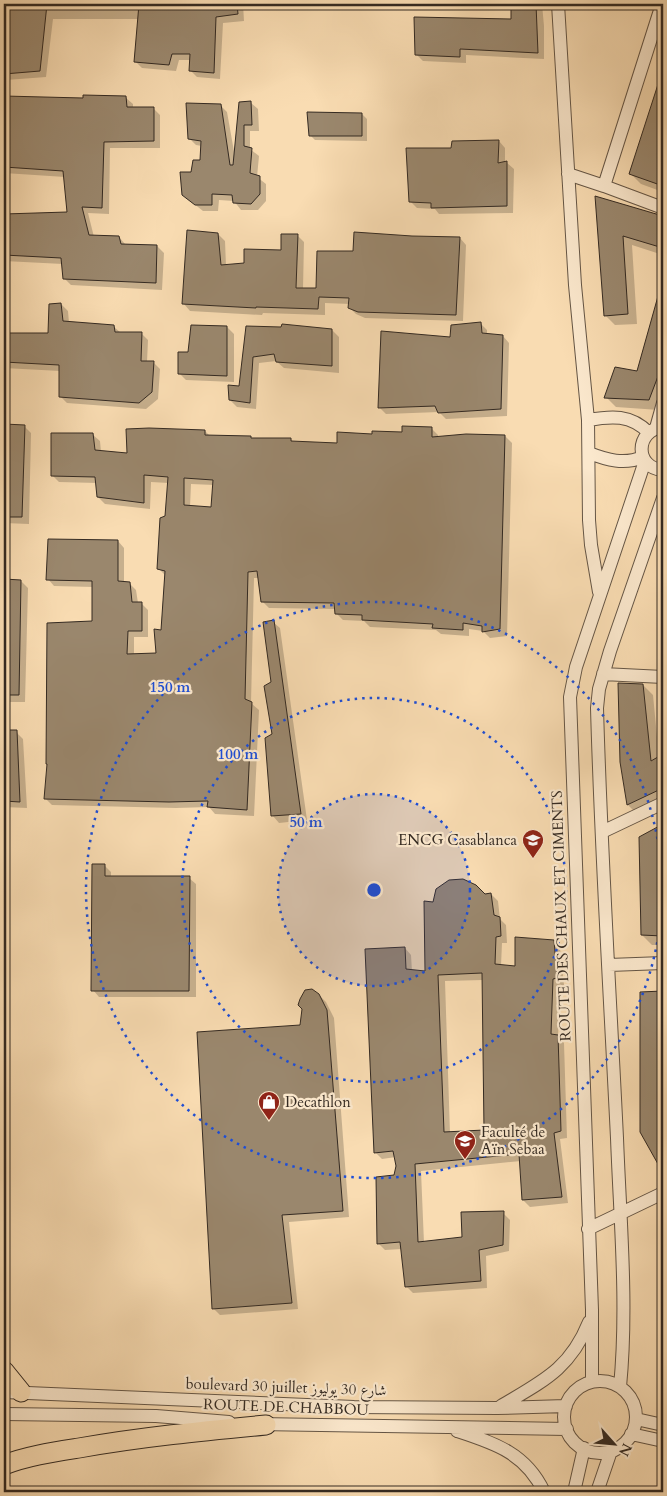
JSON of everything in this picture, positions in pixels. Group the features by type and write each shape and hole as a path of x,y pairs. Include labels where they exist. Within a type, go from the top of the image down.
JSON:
{"highway":[{"path":"4,1371 12,1392"},
{"path":"4,1465 62,1451 127,1439 266,1425"}],"street":[{"path":"558,4 575,285 588,420 589,520 591,545 600,594"},
{"path":"604,186 662,4"},
{"path":"568,174 663,208"},
{"path":"588,420 619,416 656,429 663,403"},
{"name":"ROUTE DES CHAUX ET CIMENTS","path":"592,1382 588,1174 569,707 573,679 644,459 642,444 656,429"},
{"path":"589,454 620,462 644,459 655,468 663,470"},
{"path":"620,1387 624,1340 620,1214 597,708 603,674 663,498"},
{"path":"603,674 663,677"},
{"path":"602,832 663,803"},
{"path":"609,965 663,963"},
{"path":"588,1229 663,1193"},
{"path":"499,1408 562,1366 580,1342 592,1315"},
{"path":"592,1382 606,1382 620,1387 631,1398 634,1405 636,1419 631,1434 625,1443 611,1451 594,1452 584,1448 573,1439 567,1429 565,1420 566,1406 569,1398 579,1388 592,1382"},
{"name":"boulevard 30 juillet شارع 30 يوليوز","path":"12,1392 354,1407 499,1408 566,1406"},
{"name":"ROUTE DE CHABBOU","path":"4,1414 156,1416 266,1425 567,1429"},
{"path":"636,1419 663,1425"},
{"path":"445,1427 495,1444 513,1454 533,1474 544,1492"},
{"path":"631,1434 663,1441"},
{"path":"574,1492 584,1448"},
{"path":"597,1492 611,1451"}],"building":[{"path":"4,4 47,4 40,71 4,74"},
{"path":"139,4 237,4 238,14 216,17 214,73 189,71 190,54 172,54 169,65 134,62"},
{"path":"511,4 536,4 538,53 460,49 460,57 415,55 414,17 511,19"},
{"path":"661,75 663,76 663,186 629,174"},
{"path":"83,95 126,96 127,107 154,107 154,141 104,142 102,208 82,207 89,235 119,236 121,244 157,245 156,283 63,279 61,258 4,255 4,214 67,212 63,171 4,167 4,96 83,98"},
{"path":"251,101 252,125 244,125 244,146 252,148 250,173 260,176 260,194 251,204 233,203 232,195 212,194 212,205 195,205 182,195 180,172 191,172 193,160 200,160 201,141 188,139 186,103 221,104 230,165 233,165 239,102"},
{"path":"307,112 362,113 362,136 309,136"},
{"path":"499,140 498,163 507,161 507,206 431,208 431,203 409,202 406,148 451,148 452,141"},
{"path":"595,196 663,216 663,248 623,236 628,314 604,316"},
{"path":"187,230 218,233 221,265 244,263 244,249 281,250 281,234 298,234 296,288 316,288 317,251 353,251 354,232 460,237 456,315 358,312 348,308 349,298 319,297 318,309 182,304"},
{"path":"660,289 663,290 663,363 649,400 604,398 615,367 637,371"},
{"path":"61,303 63,321 114,325 115,332 142,332 141,361 154,361 152,392 139,403 59,397 59,365 4,362 4,333 48,333 49,304"},
{"path":"481,322 482,333 503,335 501,409 438,413 435,406 378,408 381,331 450,337 451,325"},
{"path":"282,324 332,329 332,366 276,362 274,354 253,357 250,403 229,400 228,385 239,386 246,326 281,327"},
{"path":"191,325 227,326 227,376 178,374 178,352 188,352"},
{"path":"4,424 25,425 22,517 4,517"},
{"path":"402,426 432,427 432,437 466,434 505,435 500,629 482,632 482,626 463,623 463,630 432,628 433,624 362,620 362,615 335,614 334,603 261,602 257,571 248,572 245,699 252,702 247,810 207,807 208,801 44,799 47,764 47,623 92,621 92,581 46,580 48,539 118,540 118,581 130,582 132,602 142,602 142,631 128,631 127,654 156,653 154,629 161,630 165,571 157,569 160,518 165,516 168,477 144,475 144,503 97,497 95,477 51,476 51,433 93,433 95,450 127,453 126,429 205,430 205,435 291,438 291,441 337,443 337,432 372,434 372,431 402,432","holes":["184,478 213,480 211,507 184,505"]},
{"path":"4,579 21,580 19,695 4,695"},
{"path":"274,620 301,814 271,816 265,738 272,734 264,686 271,682 263,622"},
{"path":"618,683 643,684 651,761 663,754 663,788 627,805 620,762"},
{"path":"4,730 17,730 20,802 4,801"},
{"path":"663,824 663,936 641,935 639,837"},
{"path":"92,864 105,864 105,876 190,876 189,991 91,991"},
{"path":"463,879 476,885 485,894 491,893 494,915 500,917 501,936 496,937 495,964 515,966 515,937 554,940 557,978 553,979 551,1034 558,1035 561,1131 554,1133 562,1197 522,1200 519,1154 415,1164 418,1242 462,1237 461,1212 504,1211 503,1245 479,1250 481,1281 405,1287 400,1242 377,1244 376,1177 394,1175 396,1166 393,1151 374,1153 365,949 405,947 406,969 425,971 424,901 433,902 436,889 449,880","holes":["482,973 484,1130 444,1132 438,975"]},
{"name":"Decathlon","path":"312,989 319,994 327,1010 343,1211 282,1215 292,1303 212,1309 197,1032 300,1025 302,1009 298,1005 300,999 305,990"},
{"path":"663,991 663,1173 640,1132 640,992"}],"place":[{"name":"ENCG Casablanca","path":"533,859"},
{"name":"Decathlon","path":"269,1121"},
{"name":"Faculté de Aïn Sebaa","path":"465,1160"}]}
